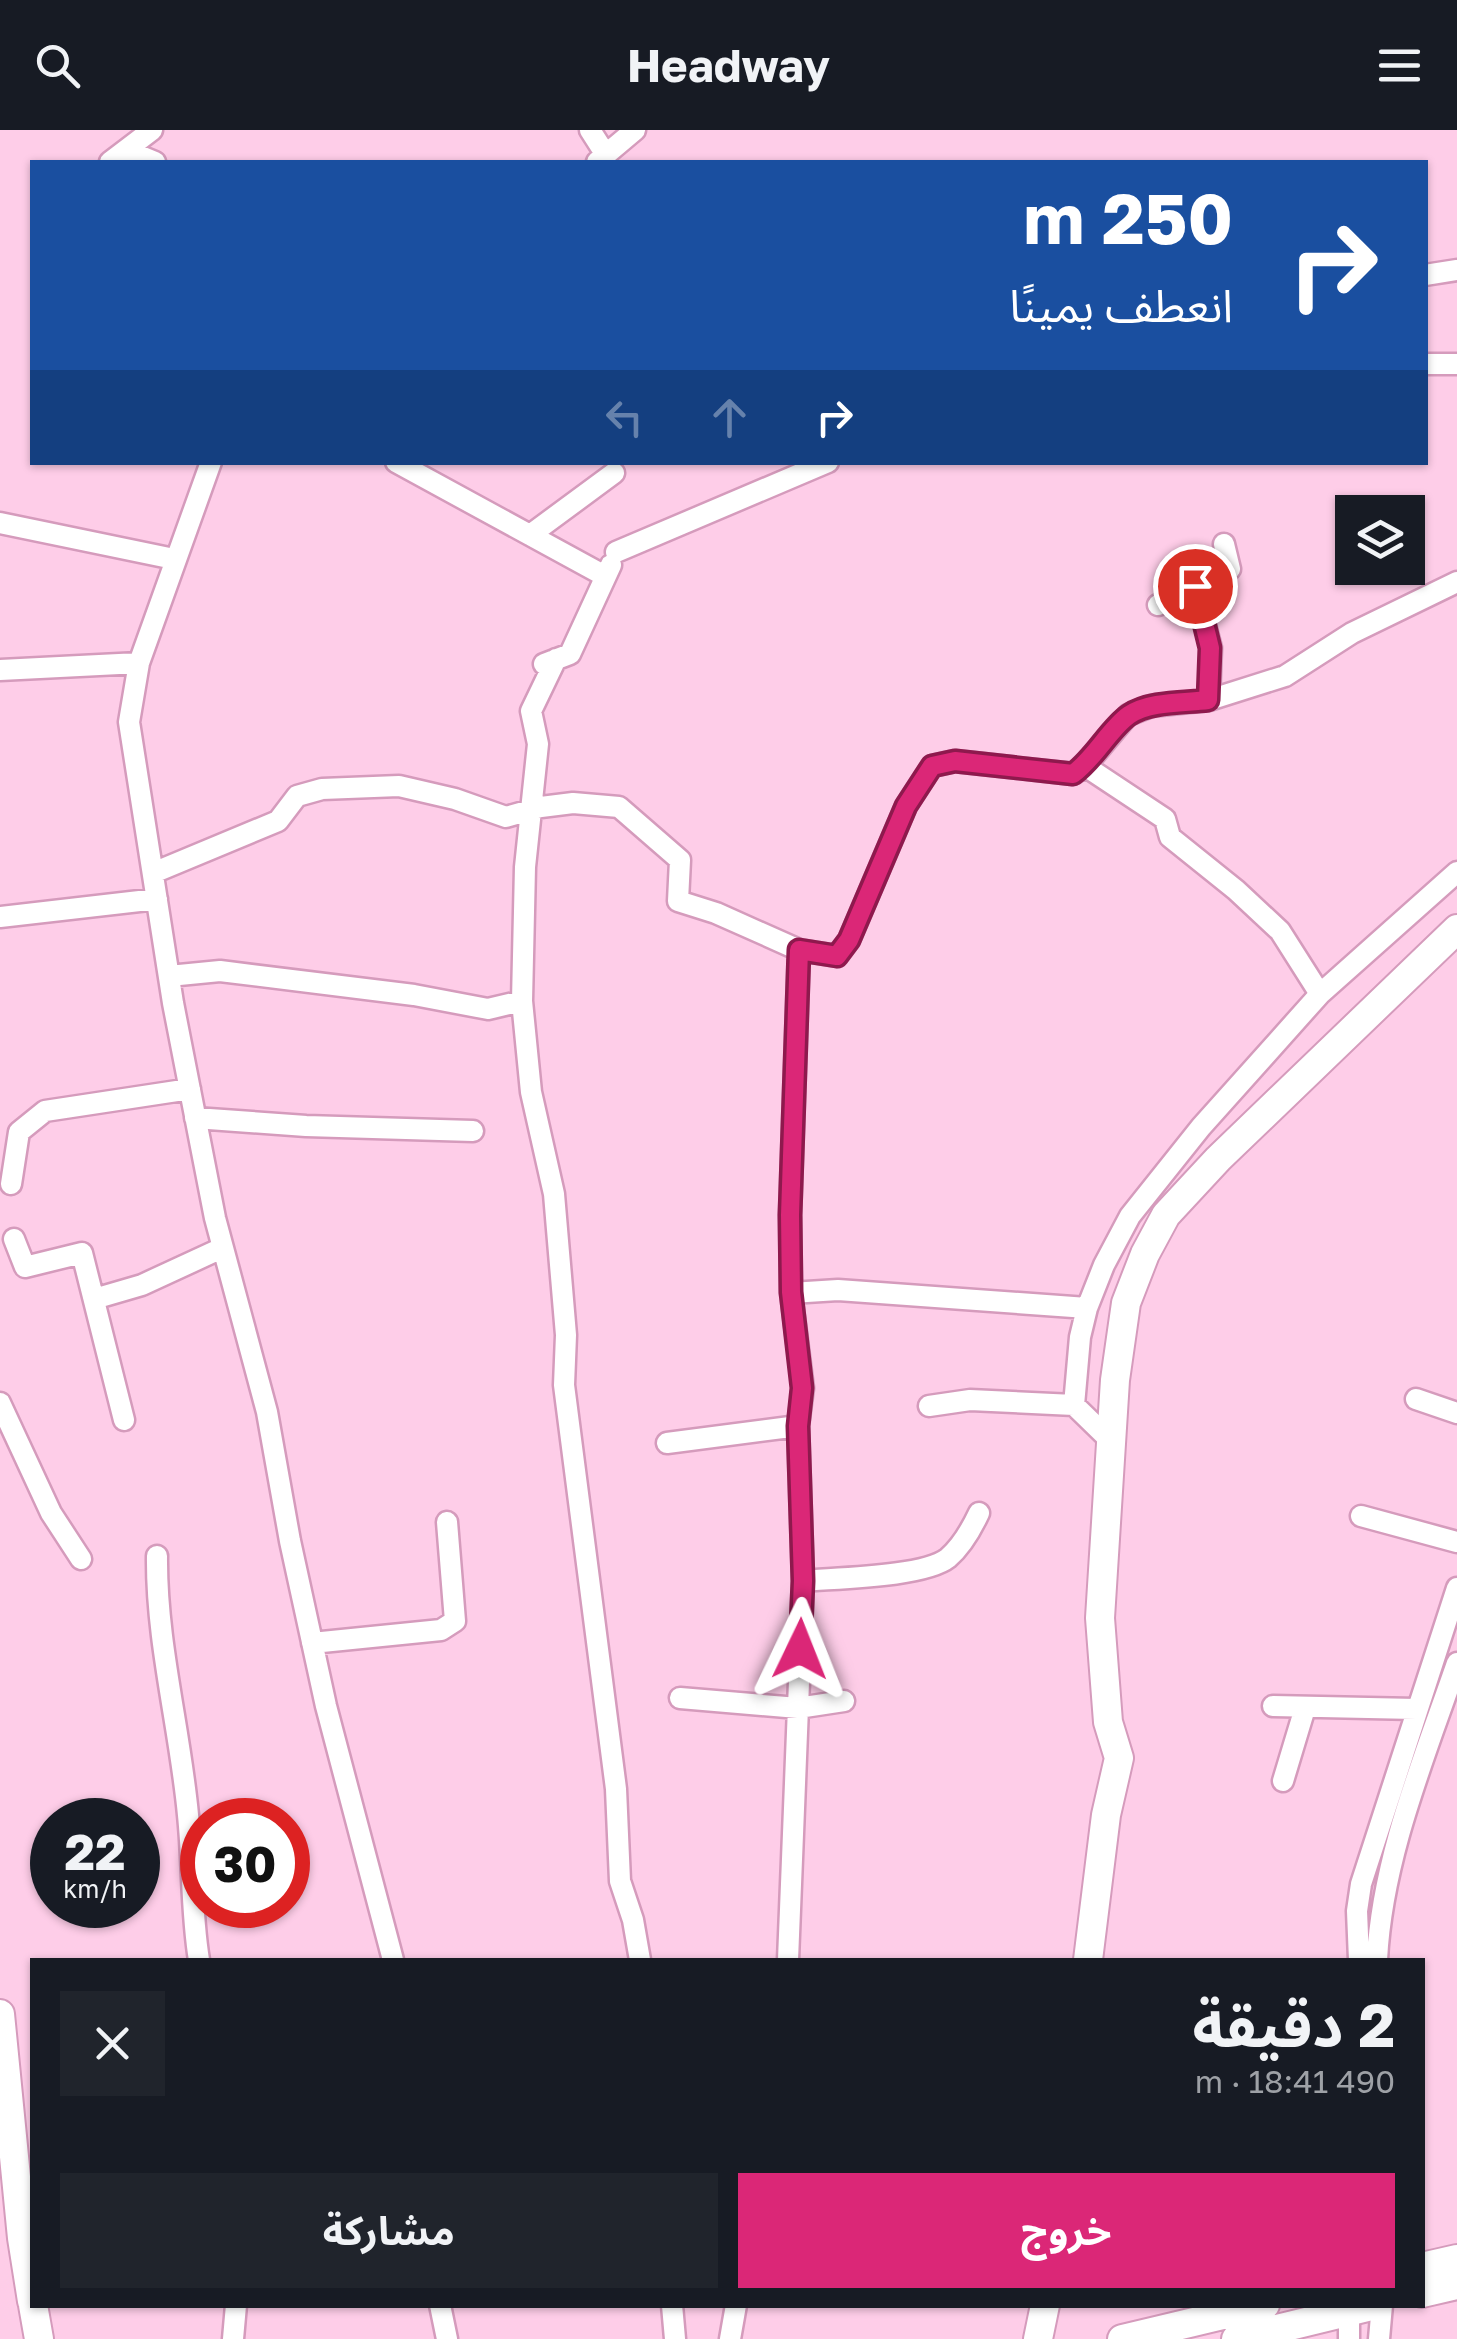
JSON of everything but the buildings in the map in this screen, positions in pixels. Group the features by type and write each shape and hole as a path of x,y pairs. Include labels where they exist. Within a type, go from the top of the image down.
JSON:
{"street":[{"path":"118,156 152,130"},
{"path":"590,130 602,159 635,130"},
{"path":"1428,275 1457,270"},
{"path":"1428,364 1457,364"},
{"path":"209,465 138,663 129,722 169,976 222,1248 267,1412 326,1706 392,1958"},
{"path":"401,465 605,576"},
{"path":"640,1958 634,1920 620,1881 616,1789 564,1385 566,1334 554,1194 531,1092 522,1001 524,868 538,744 531,711 549,662 570,654 618,544 820,465"},
{"path":"530,536 614,473"},
{"path":"0,523 174,559"},
{"path":"1158,605 1230,569 1224,544"},
{"path":"154,873 278,820 297,796 322,789 398,786 455,799 506,817 573,803 619,807 680,860 678,901 716,913 799,950 837,956 849,940 906,806 932,766 955,761 1073,774 1085,766 1128,716 1151,706 1208,700 1286,676 1352,633 1457,582"},
{"path":"1195,586 1210,648 1208,700"},
{"path":"0,670 138,663"},
{"path":"1085,766 1165,819 1170,837 1236,890 1280,932 1320,994"},
{"path":"1074,1405 1080,1337 1088,1308 1130,1216 1201,1127 1320,994 1457,872"},
{"path":"0,917 157,899"},
{"path":"1088,1958 1106,1815 1118,1758 1108,1722 1100,1618 1111,1441 1126,1303 1166,1215 1457,929"},
{"path":"788,1958 803,1581 798,1426 802,1388 791,1292 790,1215 799,950"},
{"path":"169,976 220,971 414,996 488,1010 522,1001"},
{"path":"11,1184 19,1132 45,1111 190,1089"},
{"path":"195,1118 473,1132"},
{"path":"14,1239 26,1267 82,1252 124,1420"},
{"path":"94,1299 142,1284 222,1248"},
{"path":"791,1292 838,1290 1088,1308"},
{"path":"929,1406 970,1400 1074,1405 1111,1441"},
{"path":"1416,1400 1457,1414"},
{"path":"0,1403 51,1513 80,1559"},
{"path":"667,1442 798,1426"},
{"path":"803,1581 921,1570 946,1560 969,1534 980,1514"},
{"path":"1361,1516 1457,1542"},
{"path":"312,1643 442,1630 455,1621 446,1522"},
{"path":"157,1556 157,1607 188,1814 199,1958"},
{"path":"1359,1958 1357,1912 1361,1884 1457,1588"},
{"path":"1377,1958 1384,1895 1417,1777 1457,1663"},
{"path":"680,1698 798,1708 844,1701"},
{"path":"1273,1706 1416,1708"},
{"path":"1283,1781 1305,1708"},
{"path":"0,2014 30,2285"},
{"path":"1425,2265 1457,2259"},
{"path":"1425,2293 1457,2285"},
{"path":"34,2308 39,2339"},
{"path":"233,2339 236,2308"},
{"path":"441,2308 447,2339"},
{"path":"672,2308 675,2339"},
{"path":"730,2339 735,2308"},
{"path":"1038,2339 1044,2308"},
{"path":"1122,2339 1252,2308"},
{"path":"1236,2339 1364,2315 1379,2339"}],"route":[{"path":"800,1649 803,1581 798,1426 802,1388 791,1292 790,1215 799,950 837,956 849,940 906,806 932,766 955,761 1073,774 1085,766 1128,716 1151,706 1208,700 1210,648 1195,586"}]}
